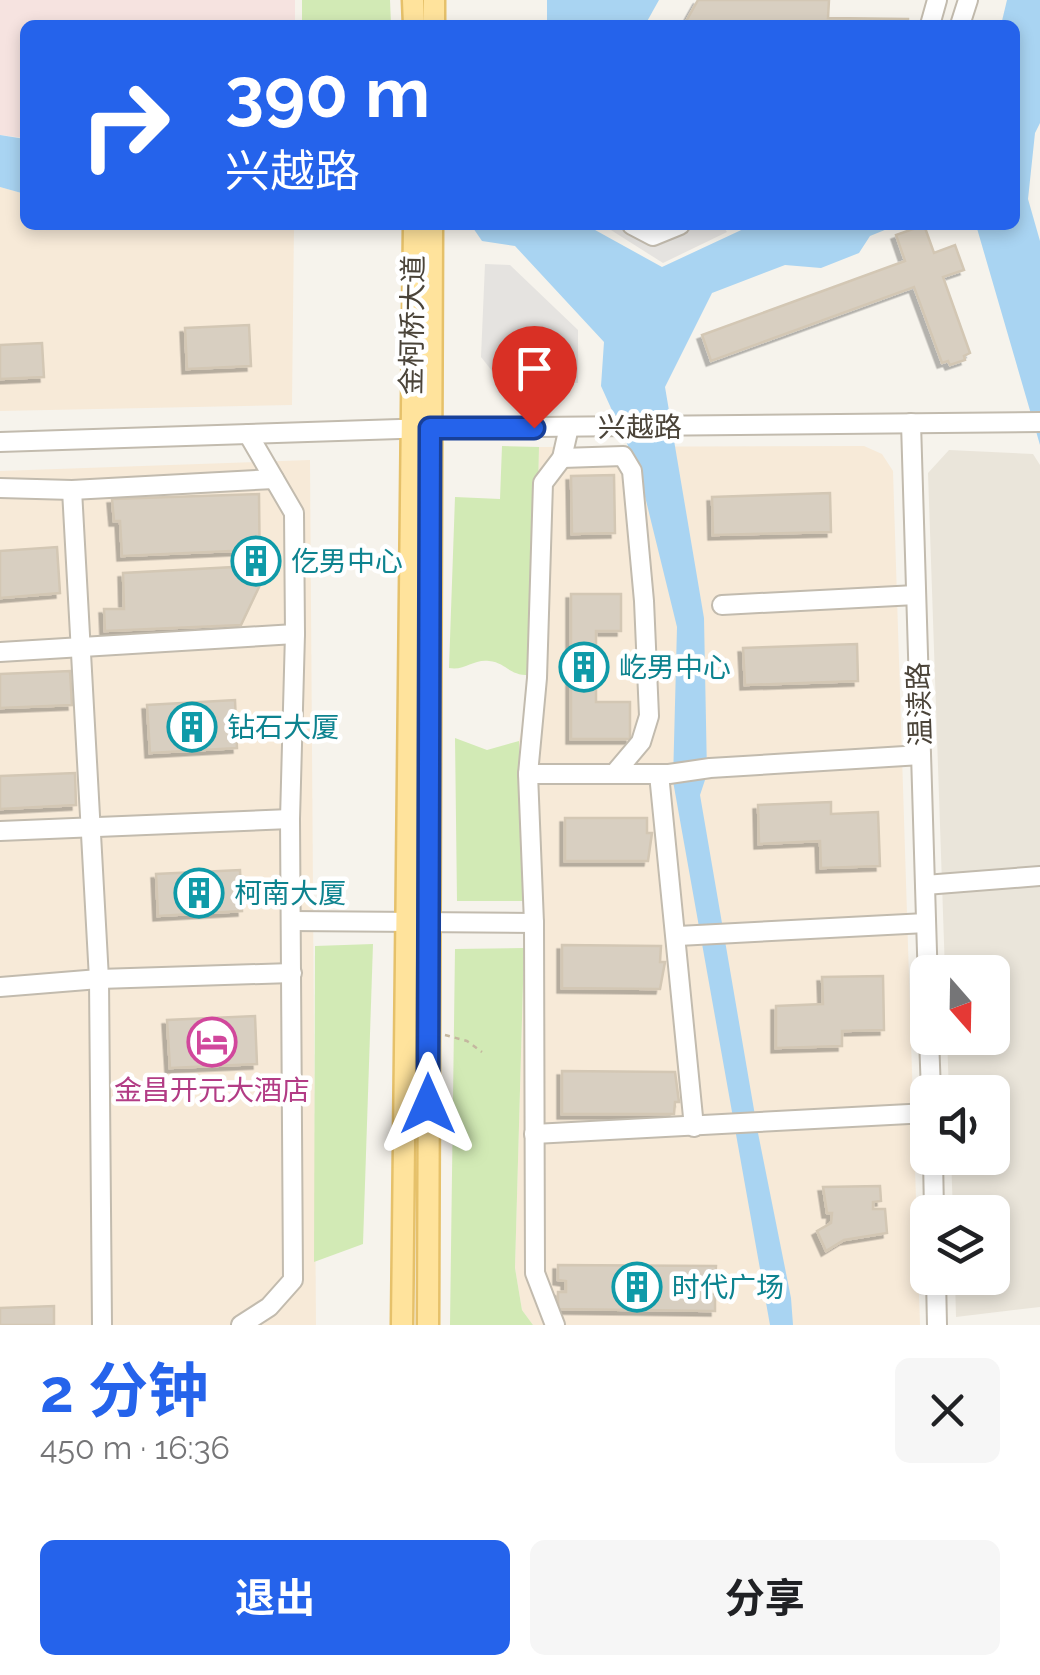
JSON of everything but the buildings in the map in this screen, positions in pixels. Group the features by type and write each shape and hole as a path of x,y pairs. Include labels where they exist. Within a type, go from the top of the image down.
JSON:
{"main road":[{"name":"金柯桥大道","path":"414,230 429,922 428,1325"},
{"name":"金柯桥大道","path":"402,1325 406,922 420,429 432,230"}],"street":[{"name":"兴越路","path":"0,442 420,429 1040,422"},
{"name":"温渎路","path":"911,424 927,955"},
{"path":"555,1325 535,1273 534,924 528,774 538,678 544,484 562,458 569,427"},
{"path":"242,1325 270,1307 293,1280 290,819 294,513 248,434"},
{"path":"562,458 623,456 632,471 649,716 641,742 614,774"},
{"path":"0,488 72,490 274,479"},
{"path":"72,490 99,979 102,1325"},
{"path":"722,605 916,595"},
{"path":"0,652 295,634"},
{"path":"528,774 664,774 921,755"},
{"path":"664,774 684,936 694,1127"},
{"path":"0,831 290,819"},
{"path":"924,885 1040,876"},
{"path":"291,922 534,924"},
{"path":"684,936 926,924"},
{"path":"0,987 99,979 292,973"},
{"path":"534,1134 910,1115"},
{"path":"937,1295 938,1325"}],"path":[{"path":"883,230 884,234"},
{"path":"429,1031 467,1042 482,1052"}],"shaded area":[{"path":"0,0 295,0 295,20 20,20 20,137 0,135"},
{"path":"0,187 20,193 20,230 294,230 292,405 0,411"},
{"path":"611,230 727,232 663,263"},
{"path":"485,264 510,265 578,330 578,383 500,381 481,357"},
{"path":"864,446 882,454 893,471 912,1075 910,1175 915,1175 916,1195 910,1195 910,1295 919,1295 920,1325 533,1325 522,1310 515,1268 524,948 519,741 534,675 539,447"},
{"path":"949,450 1033,454 1040,465 1040,1307 956,1317 955,1295 1010,1295 1010,1195 952,1195 952,1175 1010,1175 1010,1075 948,1075 948,1055 1010,1055 1010,955 944,955 928,473"},
{"path":"310,460 316,1325 0,1325 0,471"}],"green space":[{"path":"302,0 390,0 391,20 302,20"},
{"path":"502,446 539,447 534,675 519,674 489,661 449,668 455,497 500,499"},
{"path":"455,738 487,750 519,741 524,901 457,901"},
{"path":"373,944 363,1244 314,1262 315,946"},
{"path":"524,948 515,1268 522,1310 533,1325 450,1325 455,949"}],"water":[{"path":"547,0 659,0 648,20 547,20"},
{"path":"1007,0 1040,0 1040,123 1035,133 1028,199 1040,241 1040,445 977,230 1020,230 1020,20 1002,20"},
{"path":"0,135 20,138 20,193 0,187"},
{"path":"474,230 595,230 662,267 741,230 885,230 870,236 859,253 821,268 785,265 712,293 665,387 704,618 707,774 700,795 793,1325 770,1325 673,781 677,627 638,468 601,386 604,342 515,246 482,241"}],"place":[{"name":"仡男中心","path":"256,561"},
{"name":"屹男中心","path":"584,667"},
{"name":"钻石大厦","path":"192,727"},
{"name":"柯南大厦","path":"199,893"},
{"name":"金昌开元大酒店","path":"212,1042"},
{"name":"时代广场","path":"637,1287"}],"route":[{"path":"428,1104 430,428 534,428"}]}
